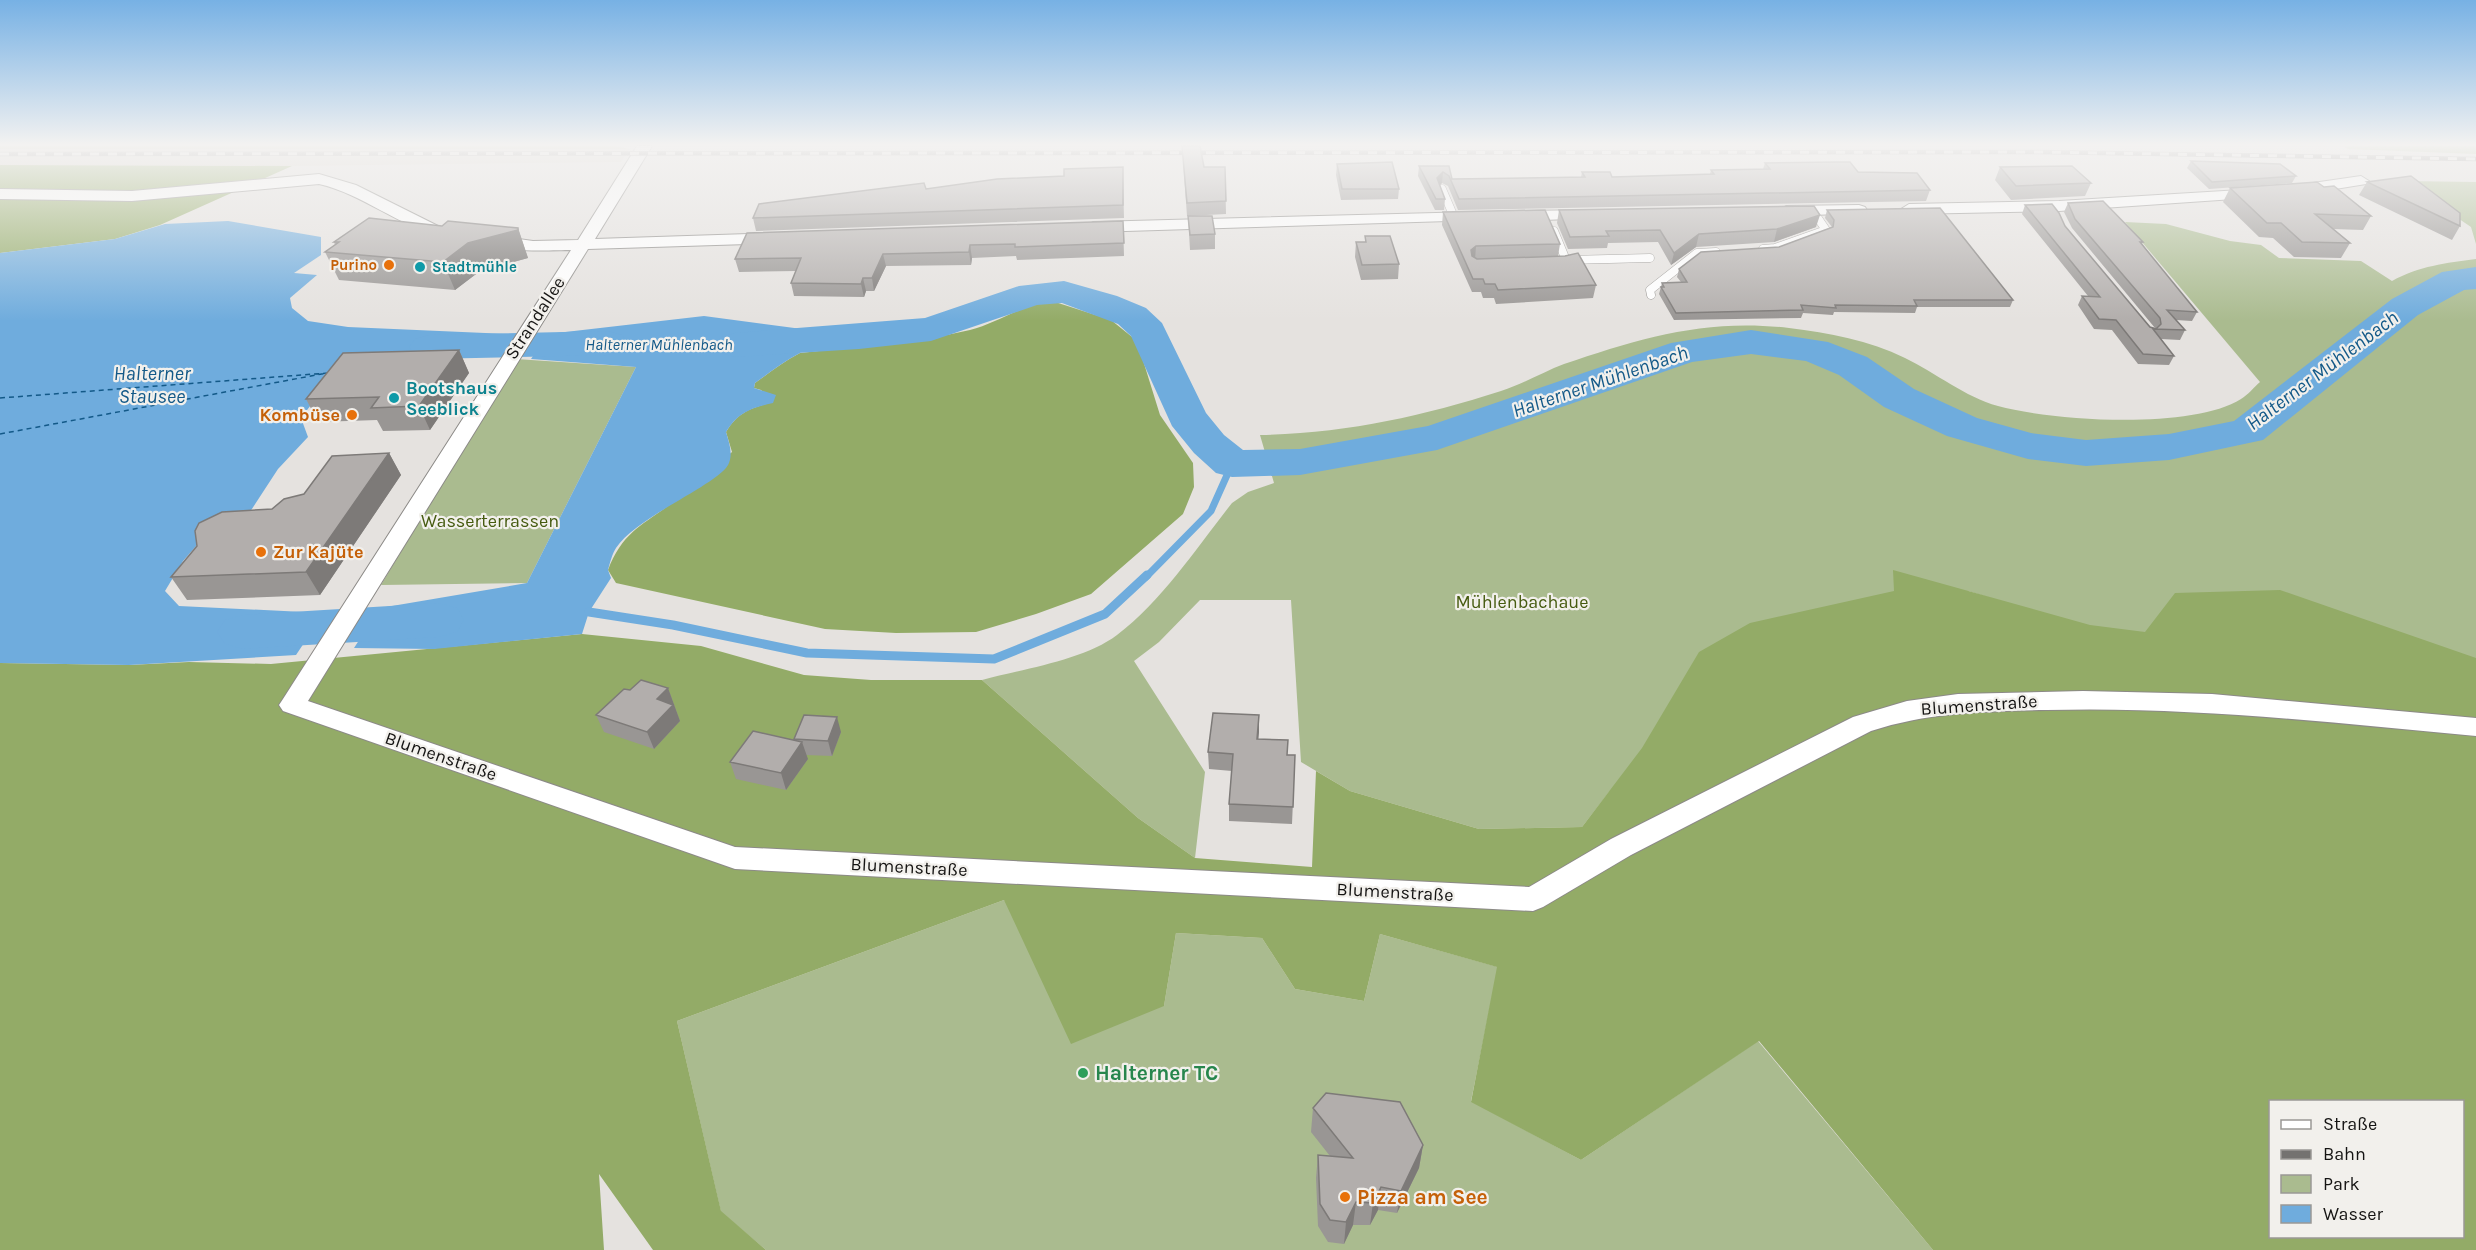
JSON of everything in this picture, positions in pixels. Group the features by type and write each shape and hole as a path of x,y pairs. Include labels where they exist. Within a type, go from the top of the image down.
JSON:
{"street":[{"path":"379,204 417,225 454,234"},
{"name":"Strandallee","path":"292,705 320,657 608,204"},
{"path":"1767,212 1882,209 2056,212 2141,204"},
{"path":"1080,228 1605,215"},
{"path":"477,238 533,246 793,238"},
{"name":"Blumenstraße","path":"292,705 735,858 1533,899 1621,847 1862,724 1908,710 1958,703 2083,700 2212,703 2476,727"}],"lane":[{"path":"1448,204 1454,218"},
{"path":"1753,249 1775,248 1826,230 1813,211"},
{"path":"1547,216 1566,260"},
{"path":"1651,295 1650,290 1697,253 1731,251"},
{"path":"1540,265 1566,260 1650,258"}],"green space":[{"path":"0,204 206,204 160,225 115,239 0,253"},
{"path":"2437,204 2476,204 2476,244 2471,227"},
{"name":"Mühlenbachaue","path":"2125,222 2166,224 2230,241 2261,245 2279,258 2361,261 2392,281 2423,269 2476,259 2476,668 2141,639 2063,620 1968,591 1609,792 1582,827 1479,829 1350,791 1301,762 1291,600 1200,600 1159,642 1134,661 1205,772 1195,858 1138,818 982,680 1052,663 1088,651 1117,635 1134,621 1179,572 1232,503 1248,492 1274,483 1260,435 1353,427 1441,409 1509,388 1564,364 1674,332 1730,326 1759,326 1834,335 1891,352 1986,402 2052,416 2086,419 2157,419 2219,409 2244,397 2260,382"},
{"path":"1052,301 1111,320 1137,341 1160,415 1193,463 1194,487 1183,514 1091,594 976,632 896,633 825,629 616,583 608,570 621,545 637,528 678,498 732,452 726,432 740,415 773,402 761,390 754,388 755,383 782,363 800,353 864,347 970,330 1031,306"},
{"name":"Wasserterrassen","path":"516,359 636,367 527,583 381,585"},
{"path":"1893,570 2090,625 2145,632 2175,593 2280,590 2476,658 2476,1250 1933,1250 1759,1041 1581,1160 1471,1102 1497,967 1380,934 1364,1001 1295,989 1262,938 1176,933 1164,1006 1071,1044 1004,900 677,1021 721,1211 766,1250 653,1250 599,1174 604,1250 0,1250 0,663 271,664 582,634 701,646 804,675 871,680 982,680 1138,818 1195,858 1312,867 1316,771 1350,791 1479,829 1582,827 1642,748 1699,652 1750,623 1894,591"},
{"name":"Halterner TC","path":"1004,900 1164,1006 1176,933 1262,938 1295,989 1364,1001 1380,934 1498,967 1471,1101 1581,1160 1758,1041 1933,1250 766,1250 721,1212 677,1021"}],"water":[{"name":"Halterner Stausee","path":"228,221 321,237 321,255 294,273 317,275 290,298 292,308 308,321 348,327 508,334 493,356 368,362 339,368 301,418 308,437 278,469 246,518 204,537 183,561 165,591 179,606 324,613 296,655 129,665 0,663 0,253 115,239 165,224"},
{"path":"704,316 802,329 804,341 800,353 755,383 754,388 776,395 773,403 740,415 726,432 731,455 723,471 642,524 616,548 608,570 611,578 589,612 582,634 434,649 354,648 374,617 381,616 386,607 527,583 636,367 531,359 548,334"}],"building":[{"path":"759,204 1123,204 1123,205 753,218"},
{"path":"2052,204 2065,226 2150,327 2156,329 2161,324 2160,318 2075,219 2069,204 2106,204 2143,242 2140,242 2197,312 2167,310 2185,330 2153,329 2174,356 2143,354 2116,320 2099,319 2082,296 2100,297 2025,205"},
{"path":"2247,204 2357,204 2371,216 2315,214 2350,243 2302,242 2281,223 2267,223"},
{"path":"2414,204 2449,204 2460,213 2460,226"},
{"path":"1814,206 1820,215 1777,229 1699,234 1674,253 1660,230 1606,231 1609,236 1570,237 1559,210"},
{"path":"1940,208 2013,300 1914,300 1917,306 1835,305 1836,308 1801,305 1803,310 1676,313 1661,287 1664,287 1662,283 1687,282 1679,269 1701,252 1779,247 1833,227 1834,220 1827,210"},
{"path":"1545,210 1560,244 1476,246 1471,250 1472,256 1477,259 1565,256 1578,253 1596,285 1498,290 1495,284 1485,284 1483,279 1473,279 1443,212"},
{"path":"1188,216 1212,216 1215,234 1190,235"},
{"path":"369,218 442,226 448,221 518,228 518,230 468,243 443,262 325,252 339,242 334,242"},
{"path":"1123,221 1124,243 1015,247 1015,244 970,245 969,252 883,254 872,278 863,278 861,284 791,283 801,258 735,259 747,233"},
{"path":"1365,236 1390,236 1399,264 1362,265 1356,242 1366,242"},
{"path":"459,350 419,406 371,408 379,397 306,399 343,353"},
{"path":"389,453 306,572 171,577 197,546 195,531 199,523 222,512 272,509 284,499 304,494 332,456"},
{"path":"641,680 668,688 657,699 673,705 647,732 596,715 624,689 630,690"},
{"path":"1213,713 1259,715 1257,739 1288,740 1287,755 1295,755 1293,807 1229,804 1233,754 1208,752"},
{"path":"804,715 837,717 828,741 794,739"},
{"path":"753,731 802,742 781,773 730,762"},
{"path":"1326,1093 1400,1102 1423,1145 1401,1191 1381,1187 1373,1203 1356,1202 1346,1222 1330,1220 1320,1204 1318,1155 1353,1158 1313,1108"}],"waterway":[{"name":"Halterner Mühlenbach","path":"735,345 859,337 931,329 1032,294 1064,292 1104,304 1132,316 1148,331 1187,417 1209,444 1232,464 1300,462 1437,437 1685,351 1751,342 1814,350 1853,366 1899,398 1962,427 2028,446 2086,453 2169,447 2248,431 2405,307 2455,280 2476,278"},
{"name":"Halterner Mühlenbach","path":"429,347 608,343"},
{"name":"Halterner Mühlenbach","path":"1146,577 1211,511 1232,464"},
{"name":"Halterner Mühlenbach","path":"589,612 673,625 807,653 994,659 1105,614 1147,575"},
{"path":"243,632 439,620"}],"ferry route":[{"path":"0,398 326,373"},
{"path":"0,434 326,373"}],"place":[{"name":"Purino","path":"389,265"},
{"name":"Stadtmühle","path":"420,267"},
{"name":"Bootshaus Seeblick","path":"394,398"},
{"name":"Kombüse","path":"352,415"},
{"name":"Zur Kajüte","path":"261,552"},
{"name":"Halterner TC","path":"1083,1073"},
{"name":"Pizza am See","path":"1345,1197"}]}
